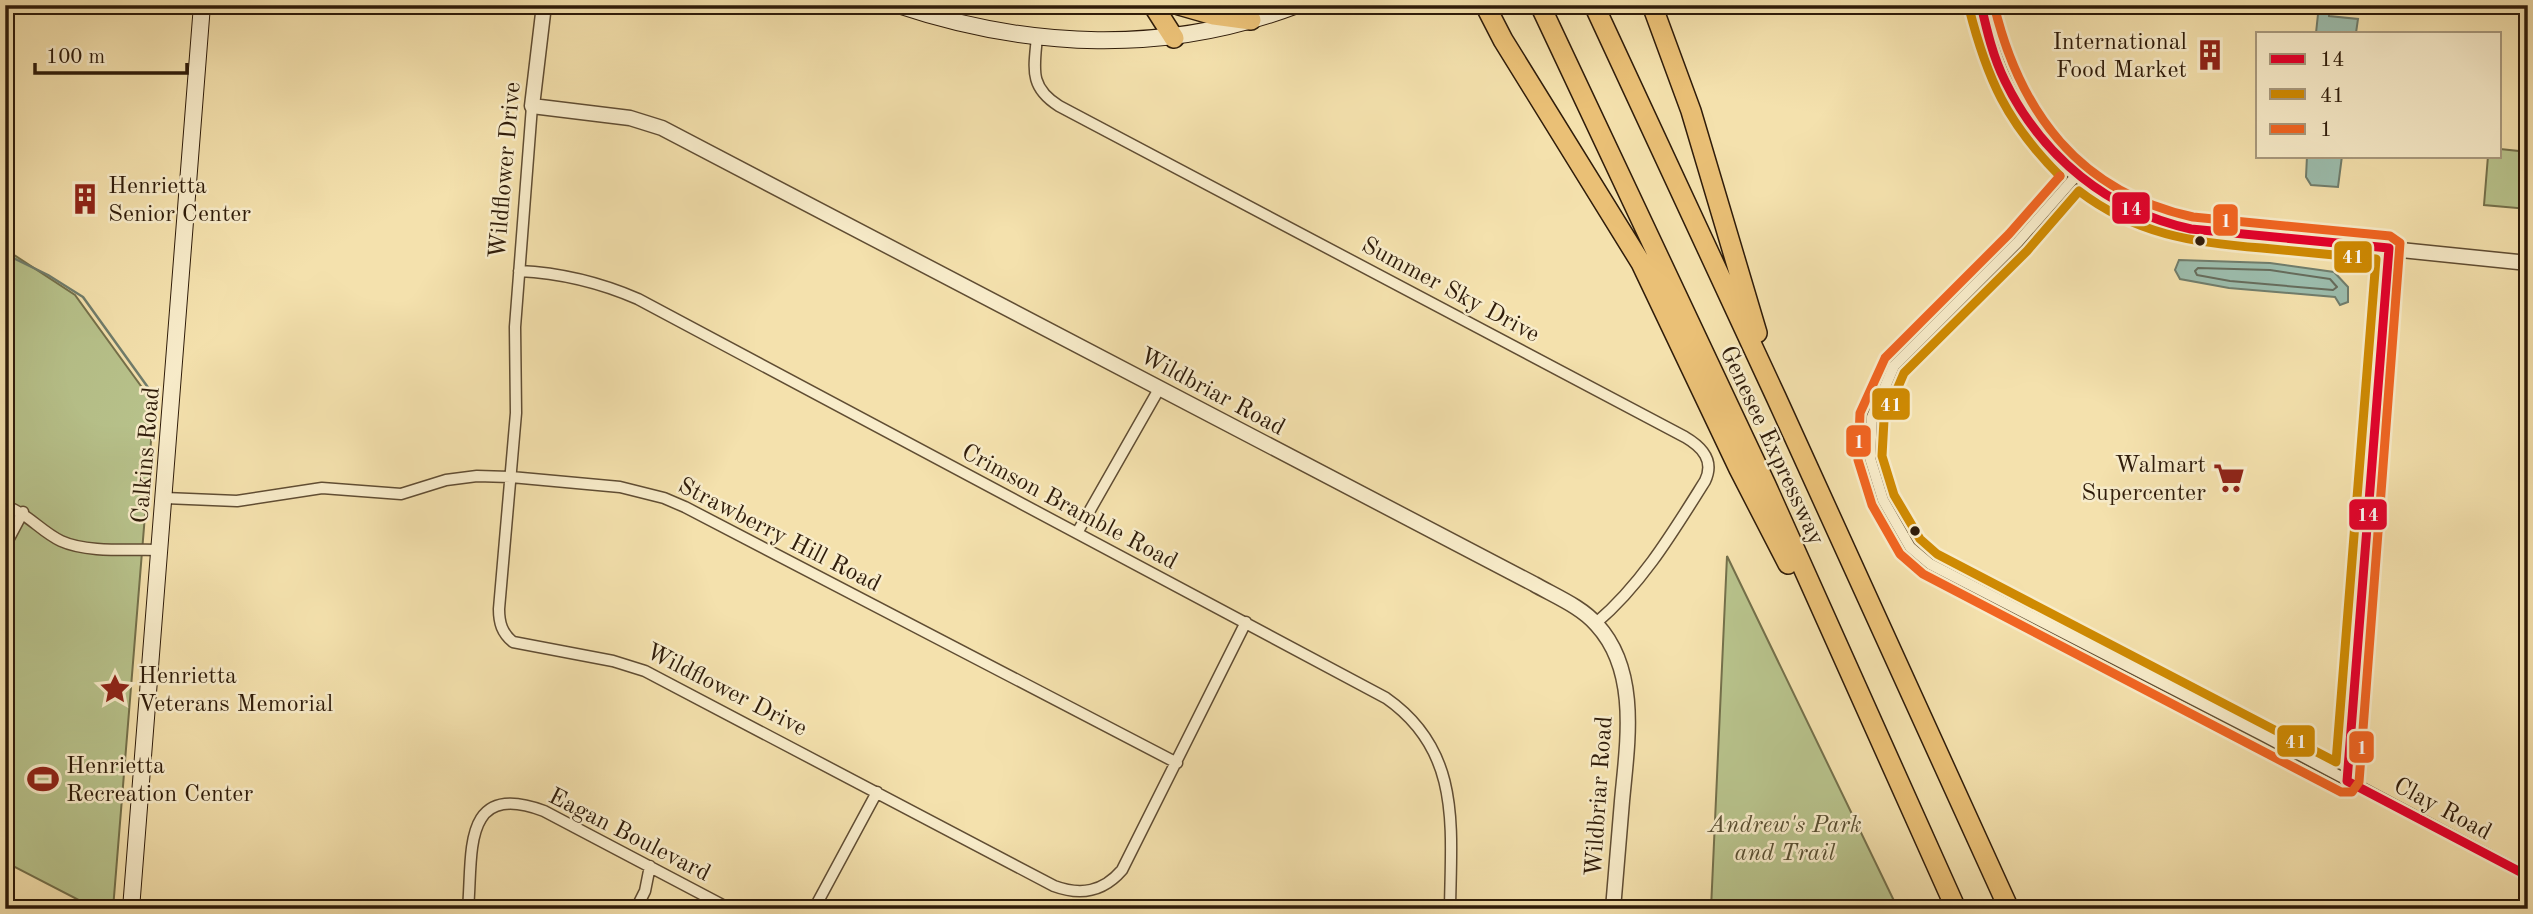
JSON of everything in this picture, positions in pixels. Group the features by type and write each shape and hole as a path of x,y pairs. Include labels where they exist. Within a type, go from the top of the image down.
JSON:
{"highway":[{"path":"1153,5 1174,38"},
{"path":"1179,5 1214,15 1251,20"},
{"path":"1485,5 1503,40 1641,263 1739,469 1881,744"},
{"name":"Genesee Expressway","path":"1540,5 1766,485 1956,909"},
{"name":"Genesee Expressway","path":"1594,5 2009,909"},
{"path":"1652,5 1691,111 1776,397"}],"main road":[{"name":"Calkins Road","path":"131,909 202,5"},
{"path":"898,5 946,21 1037,37 1107,41 1174,38 1251,20 1297,5"}],"street":[{"name":"Wildflower Drive","path":"544,5 537,49 519,271 515,353 516,413 499,618 508,638 518,644 613,661 645,671 1054,886 1089,892 1106,886 1122,870 1246,622"},
{"path":"1981,5 1987,37 2007,89 2034,130 2076,176 2122,203 2169,223 2230,233 2528,263"},
{"name":"Summer Sky Drive","path":"1037,37 1036,81 1047,99 1700,447 1709,464 1705,481 1637,582 1619,604 1596,623"},
{"name":"Wildbriar Road","path":"533,106 630,118 662,128 1534,584 1566,601 1596,623 1620,667 1629,720 1613,909"},
{"name":"Clay Road","path":"2076,176 2018,242 1894,366 1872,417 1870,458 1883,500 1910,547 1930,564 2528,876"},
{"path":"2347,780 2389,248"},
{"name":"Crimson Bramble Road","path":"519,271 549,273 599,283 638,299 1246,622 1403,709 1426,736 1442,769 1450,804 1450,909"},
{"path":"1077,533 1159,388"},
{"name":"Strawberry Hill Road","path":"165,498 237,501 322,488 401,494 446,480 477,476 620,487 664,498 1177,764"},
{"path":"6,506 23,512 63,542 85,547 160,550"},
{"path":"5,546 23,512"},
{"path":"814,909 877,792"},
{"name":"Eagan Boulevard","path":"468,909 476,828 487,811 496,805 515,803 544,811 730,909"},
{"path":"636,909 645,891 650,866"}],"green space":[{"path":"2502,149 2528,152 2528,209 2484,205 2488,158 2502,158"},
{"path":"5,249 75,295 154,404 113,909 96,909 5,862"},
{"name":"Andrew's Park and Trail","path":"1727,556 1898,909 1711,909"}],"water":[{"path":"2319,5 2329,5 2329,16 2358,19 2356,32 2316,32"},
{"path":"2307,158 2342,158 2338,187 2311,185 2306,177"},
{"path":"2179,260 2270,263 2334,272 2348,287 2348,302 2340,305 2335,297 2229,288 2180,279 2175,270"}],"waterway":[{"path":"5,254 48,275 83,297 152,393"},
{"path":"5,343 5,353"}],"transit line":[{"name":"14","path":"1981,5 1997,63 2020,108 2058,156 2081,177 2106,194 2161,221 2191,229 2389,248"},
{"name":"1","path":"1994,5 2005,44 2038,113 2060,142 2087,167 2117,189 2153,205 2193,217 2390,236 2400,243 2359,782 2352,792 2341,792 1923,574 1900,554 1872,505 1858,460 1860,413 1885,358 2009,234 2060,176"},
{"name":"41","path":"1969,8 1983,57 2001,99 2026,137 2060,176"},
{"name":"41","path":"2079,191 2122,217 2166,234 2237,246 2376,259 2336,762 1937,554 1920,539 1894,495 1882,456 1884,420 1904,373 2027,251 2079,191"},
{"name":"14","path":"2347,781 2389,248"},
{"name":"14","path":"2347,781 2528,876"}],"place":[{"name":"International Food Market","path":"2210,55"},
{"name":"Henrietta Senior Center","path":"85,199"},
{"name":"Walmart Supercenter","path":"2229,478"},
{"name":"Henrietta Veterans Memorial","path":"115,689"},
{"name":"Henrietta Recreation Center","path":"43,779"}]}
